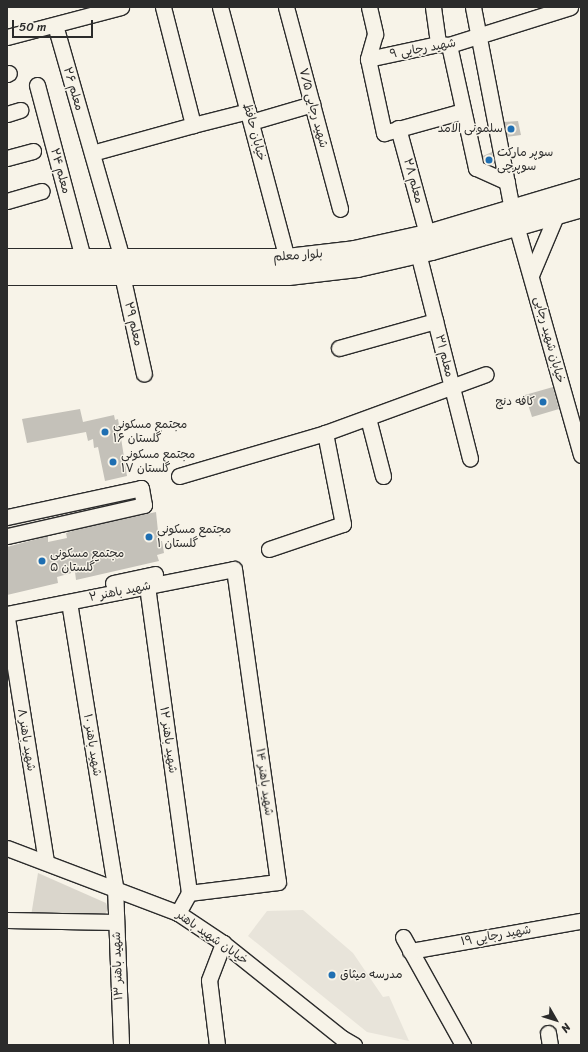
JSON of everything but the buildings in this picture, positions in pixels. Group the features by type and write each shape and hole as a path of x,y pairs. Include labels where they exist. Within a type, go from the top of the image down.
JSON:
{"main road":[{"name":"بلوار معلم","path":"7,275 30,266 83,258 122,266 288,275 357,267 418,253 514,217 581,188"},
{"name":"بلوار معلم","path":"7,258 30,266 122,266 287,258 354,250 514,217 557,213 581,207"}],"street":[{"path":"7,37 121,7"},
{"path":"163,7 193,125"},
{"name":"خیابان حافظ","path":"220,7 287,258"},
{"name":"شهید رجایی ۷/۵","path":"286,7 340,209"},
{"path":"369,7 375,34 368,59 384,133 463,111"},
{"path":"433,7 463,111 476,168 507,182"},
{"name":"خیابان شهید رجایی","path":"473,7 514,217 579,439 581,455"},
{"name":"شهید رجایی ۹","path":"368,59 478,37 570,7"},
{"name":"معلم ۲۶","path":"55,25 92,153 122,266"},
{"name":"معلم ۲۴","path":"37,85 83,258"},
{"path":"92,153 193,125 312,104"},
{"name":"معلم ۲۸","path":"398,128 427,234"},
{"path":"7,158 33,151"},
{"path":"7,200 42,190"},
{"path":"531,274 557,213"},
{"name":"معلم ۳۱","path":"418,253 470,459"},
{"name":"معلم ۲۹","path":"122,266 144,374"},
{"path":"339,348 435,321"},
{"path":"179,476 325,433 486,374"},
{"path":"368,418 383,476"},
{"path":"269,549 343,524 325,433"},
{"path":"7,518 141,488 144,505 7,536"},
{"name":"شهید باهنر ۲","path":"7,614 234,569"},
{"name":"شهید باهنر ۱۴","path":"189,893 278,882 234,569"},
{"path":"7,606 155,574"},
{"name":"شهید باهنر ۱۲","path":"147,586 189,893"},
{"name":"شهید باهنر ۱۰","path":"69,602 115,888"},
{"name":"شهید باهنر ۸","path":"7,618 46,861"},
{"name":"خیابان شهید باهنر","path":"7,848 46,861 178,913 223,943 342,1038 354,1045"},
{"name":"شهید باهنر ۱۳","path":"115,888 121,1045"},
{"path":"178,913 189,893"},
{"path":"7,920 116,922"},
{"name":"شهید رجایی ۱۹","path":"410,951 581,921"},
{"path":"403,937 463,1045"},
{"path":"217,1045 209,980 223,943"}],"shaded area":[{"path":"140,490 142,504 7,534 7,519"},
{"path":"38,873 106,903 108,909 104,916 31,916"},
{"name":"مدرسه میثاق","path":"303,910 353,953 383,997 389,996 409,1041 367,1032 248,936 267,911"}],"place":[{"name":"سلمونی الامد","path":"511,129"},
{"name":"سوپر مارکت سوپرچی","path":"489,160"},
{"name":"کافه دنج","path":"543,402"},
{"name":"مجتمع مسکونی گلستان ۱۶","path":"105,432"},
{"name":"مجتمع مسکونی گلستان ۱۷","path":"113,462"},
{"name":"مجتمع مسکونی گلستان ۱","path":"149,537"},
{"name":"مجتمع مسکونی گلستان ۵","path":"42,561"},
{"name":"مدرسه میثاق","path":"332,975"}]}
